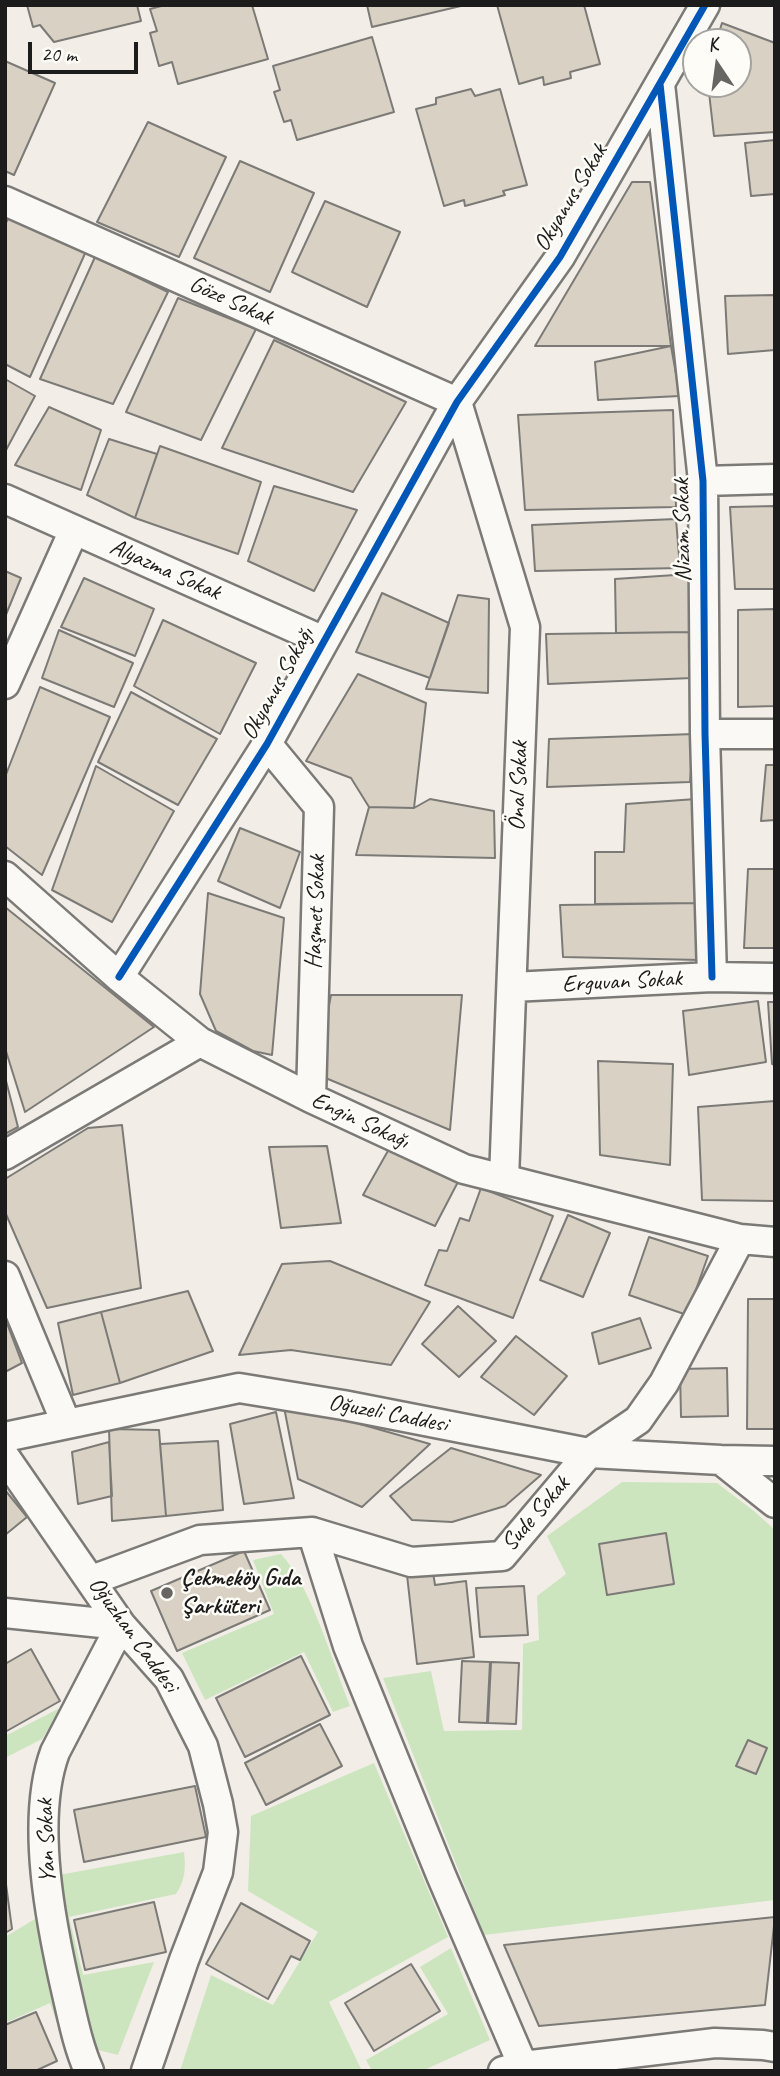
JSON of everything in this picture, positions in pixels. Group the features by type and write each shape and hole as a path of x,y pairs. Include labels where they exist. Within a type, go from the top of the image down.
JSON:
{"street":[{"name":"Okyanus Sokak","path":"457,402 560,257 705,5"},
{"name":"Nizam Sokak","path":"660,84 703,481 705,734 712,977"},
{"name":"Göze Sokak","path":"5,201 457,402"},
{"name":"Okyanus Sokağı","path":"118,976 267,744 457,402"},
{"name":"Önal Sokak","path":"457,402 525,627 505,1179"},
{"path":"703,481 775,479"},
{"name":"Alyazma Sokak","path":"5,499 324,641"},
{"path":"5,684 74,530"},
{"path":"705,734 775,734"},
{"name":"Haşmet Sokak","path":"267,744 319,807 311,1098"},
{"name":"Engin Sokağı","path":"5,876 118,976 200,1042 311,1098 464,1169 740,1239 775,1242"},
{"name":"Erguvan Sokak","path":"512,988 712,977 775,978"},
{"path":"5,1155 200,1042"},
{"name":"Sude Sokak","path":"92,1580 200,1540 312,1532 411,1562 502,1556 589,1453 638,1420 664,1382 740,1239"},
{"path":"5,1276 66,1423"},
{"name":"Oğuzeli Caddesi","path":"5,1437 239,1388 343,1405 589,1453 775,1461"},
{"name":"Oğuzhan Caddesi","path":"5,1457 121,1625 169,1679 203,1746 223,1832 218,1872 146,2071"},
{"path":"721,1460 775,1503"},
{"path":"312,1532 348,1646 446,1888 513,2068 715,2043 775,2047"},
{"path":"5,1613 121,1625"},
{"name":"Yan Sokak","path":"89,2071 81,2051 53,1935 43,1810 47,1773 55,1752 121,1625"}],"green space":[{"path":"622,1482 717,1483 775,1530 775,1900 484,1935 383,1678 431,1671 444,1731 522,1730 523,1644 539,1640 537,1596 566,1574 547,1536"},
{"path":"281,1554 292,1568 312,1605 350,1706 333,1712 304,1652 205,1700 182,1653 274,1614 253,1560"},
{"path":"62,1707 42,1739 5,1758 5,1736"},
{"path":"374,1763 448,1937 329,2002 362,2071 180,2071 211,1975 273,2005 318,1932 248,1891 251,1816"},
{"path":"184,1852 184,1874 176,1894 69,1917 83,1975 154,1962 118,2055 98,2050 89,2031 76,1988 59,1875"},
{"path":"35,1919 69,2035 62,2037 50,2003 5,2023 5,1937"},
{"path":"451,1948 490,2040 422,2071 372,2071 366,2060 448,2014 420,1967"}],"building":[{"path":"27,5 137,5 141,21 54,42 40,25 33,27"},
{"path":"165,5 252,5 268,59 178,84 172,62 159,66 150,33 157,31 150,9"},
{"path":"367,5 465,5 372,27"},
{"path":"497,5 584,5 600,64 570,72 571,78 544,85 543,77 519,84"},
{"path":"722,23 735,28 720,28"},
{"path":"752,34 775,43 775,132 714,136 710,98 752,98"},
{"path":"372,37 394,112 297,140 291,120 284,122 274,92 280,90 273,66"},
{"path":"5,61 55,83 14,175 5,171"},
{"path":"471,89 475,96 500,89 527,185 503,191 505,195 465,206 464,200 444,206 416,109 436,104 436,98"},
{"path":"148,122 226,157 179,257 97,222"},
{"path":"775,140 775,194 751,196 745,143"},
{"path":"240,161 314,193 270,292 194,258"},
{"path":"632,182 650,182 671,346 535,346"},
{"path":"325,201 400,232 367,307 292,272"},
{"path":"9,216 87,249 30,377 5,364 5,225"},
{"path":"95,257 168,292 113,404 40,379"},
{"path":"775,295 775,350 728,354 725,296"},
{"path":"178,298 256,329 201,440 126,412"},
{"path":"274,340 406,402 353,492 222,448"},
{"path":"671,346 680,396 598,400 595,362"},
{"path":"5,379 35,396 5,452"},
{"path":"49,407 101,430 81,490 15,465"},
{"path":"673,410 676,507 525,510 518,415"},
{"path":"109,439 157,454 135,518 87,495"},
{"path":"160,446 261,482 238,554 135,518"},
{"path":"274,486 357,510 314,591 248,561"},
{"path":"775,506 775,589 735,589 730,507"},
{"path":"676,519 680,568 535,571 532,525"},
{"path":"5,571 21,578 5,617"},
{"path":"690,574 690,632 616,633 615,579"},
{"path":"84,578 154,609 135,656 61,627"},
{"path":"382,593 449,623 430,678 356,652"},
{"path":"458,595 489,599 488,693 426,689"},
{"path":"775,609 775,706 738,707 738,610"},
{"path":"163,620 256,663 220,734 134,686"},
{"path":"59,630 133,663 114,707 42,678"},
{"path":"690,632 692,678 548,684 546,634"},
{"path":"358,674 426,703 414,808 369,807 351,778 306,761"},
{"path":"40,687 110,717 42,875 5,846 5,777"},
{"path":"131,692 217,739 178,805 98,762"},
{"path":"694,734 690,782 547,787 549,739"},
{"path":"766,765 775,765 775,820 761,821"},
{"path":"96,766 174,811 112,922 52,890"},
{"path":"430,799 494,811 495,858 356,855 369,807 414,808"},
{"path":"696,799 700,903 595,904 595,852 624,852 626,804"},
{"path":"240,828 300,852 280,908 218,881"},
{"path":"748,869 775,869 775,948 744,948"},
{"path":"208,893 284,918 272,1055 253,1051 216,1031 200,994"},
{"path":"700,903 700,960 563,957 560,905"},
{"path":"5,907 154,1027 25,1112 5,1048"},
{"path":"331,995 462,995 450,1130 316,1074"},
{"path":"758,1001 766,1062 689,1075 683,1011"},
{"path":"768,1002 775,1002 775,1065 772,1064"},
{"path":"598,1061 673,1064 670,1165 600,1155"},
{"path":"5,1077 18,1127 5,1134"},
{"path":"775,1101 775,1201 702,1200 698,1107"},
{"path":"122,1125 141,1288 47,1308 5,1212 5,1179 88,1128"},
{"path":"327,1146 341,1223 281,1228 269,1147"},
{"path":"389,1149 459,1180 435,1226 363,1195"},
{"path":"481,1188 553,1216 513,1318 425,1285 439,1250 447,1251 460,1218 469,1221"},
{"path":"568,1215 610,1233 583,1297 540,1280"},
{"path":"649,1237 708,1256 687,1315 629,1295"},
{"path":"330,1261 430,1302 391,1365 291,1350 239,1355 282,1264"},
{"path":"188,1291 213,1351 120,1383 101,1312"},
{"path":"748,1299 775,1299 775,1429 747,1429"},
{"path":"458,1306 496,1341 459,1377 422,1344"},
{"path":"101,1312 120,1383 73,1395 58,1323"},
{"path":"5,1318 22,1363 5,1372"},
{"path":"640,1318 651,1348 599,1364 592,1333"},
{"path":"516,1336 567,1376 534,1415 481,1377"},
{"path":"727,1368 728,1416 681,1417 680,1369"},
{"path":"283,1402 430,1444 362,1507 298,1479"},
{"path":"276,1412 294,1498 244,1504 230,1424"},
{"path":"109,1429 159,1430 166,1516 112,1521"},
{"path":"218,1441 223,1510 166,1516 160,1444"},
{"path":"109,1442 112,1496 78,1504 72,1452"},
{"path":"451,1448 541,1475 505,1506 452,1522 412,1520 390,1496"},
{"path":"5,1490 27,1517 5,1535"},
{"path":"666,1533 674,1584 607,1595 599,1544"},
{"path":"244,1551 270,1610 177,1651 151,1591"},
{"path":"433,1572 435,1585 466,1581 474,1657 417,1664 407,1575"},
{"path":"524,1586 528,1635 480,1637 476,1588"},
{"path":"31,1649 60,1701 5,1732 5,1664"},
{"path":"301,1656 330,1715 245,1757 216,1698"},
{"path":"462,1661 490,1662 487,1723 459,1722"},
{"path":"491,1662 519,1663 516,1724 488,1723"},
{"path":"320,1724 342,1766 266,1805 245,1763"},
{"path":"748,1740 767,1748 756,1774 736,1766"},
{"path":"195,1786 206,1837 84,1862 74,1810"},
{"path":"5,1877 12,1929 5,1933"},
{"path":"154,1902 166,1952 85,1970 74,1920"},
{"path":"241,1903 310,1941 300,1960 291,1956 268,1999 206,1964"},
{"path":"775,1917 765,2005 539,2026 504,1945"},
{"path":"411,1964 440,2011 374,2051 345,2003"},
{"path":"36,2012 57,2061 35,2071 5,2071 5,2025"}],"cycle path":[{"path":"119,977 267,744 457,402 560,257 705,5"},
{"path":"660,84 703,481 705,734 712,977"}],"place":[{"name":"Çekmeköy Gıda Şarküteri","path":"167,1593"}]}
